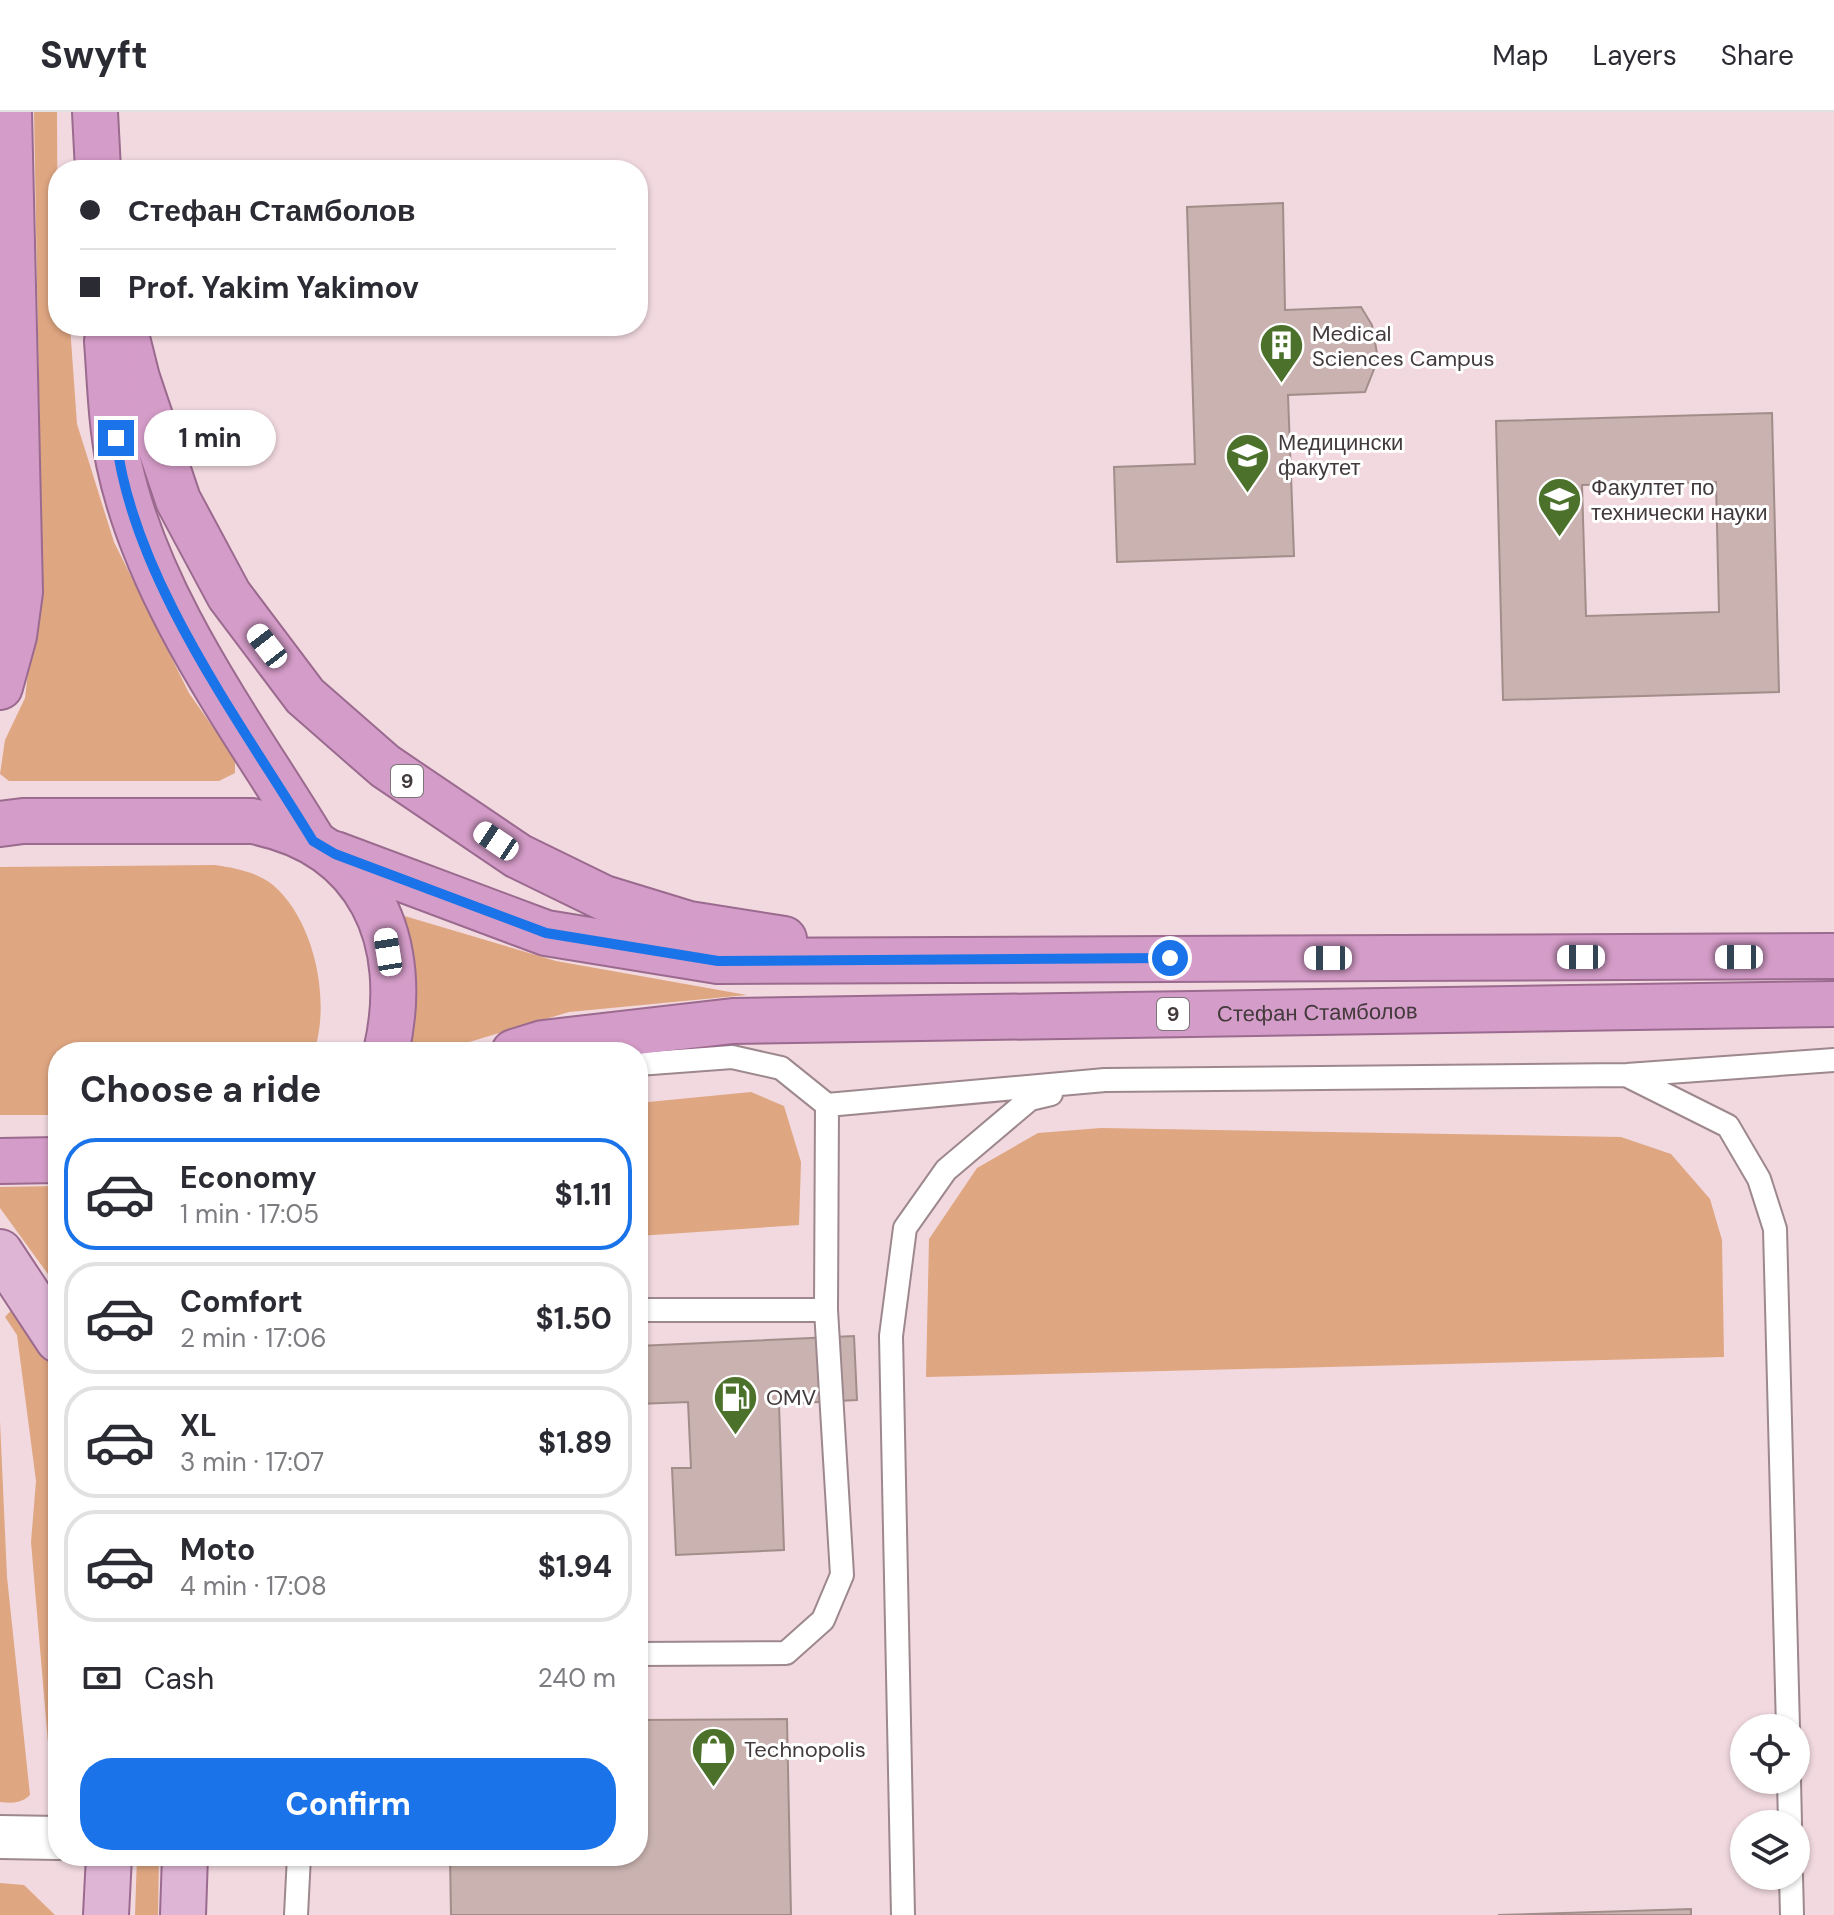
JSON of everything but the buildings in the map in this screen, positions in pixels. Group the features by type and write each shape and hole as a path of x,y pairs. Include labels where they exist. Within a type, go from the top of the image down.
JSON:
{"highway":[{"path":"0,687 14,636 20,592 11,321 9,112"},
{"path":"95,112 97,160"},
{"path":"0,407 11,321"},
{"path":"107,336 119,462 140,537 169,604 324,847 360,880 385,933 392,1011 387,1042"},
{"name":"9","path":"126,336 137,378 178,500 229,595 305,696 385,766 518,856 604,898 689,924 917,959 1834,956"},
{"path":"0,824 115,819 252,821 281,826 324,847 546,933 718,961 917,959"},
{"name":"Стефан Стамболов","path":"552,1042 733,1021 1834,1004"},
{"path":"0,1161 48,1160"}],"main road":[{"path":"0,1252 48,1325"},
{"path":"106,1915 108,1866"},
{"path":"183,1915 185,1866"}],"street":[{"path":"0,1837 48,1838"}],"lane":[{"path":"648,1063 732,1057 781,1068 827,1105 1105,1080 1627,1075 1834,1060"},
{"path":"1627,1075 1728,1126 1759,1179 1775,1229 1788,1714"},
{"path":"903,1915 891,1336 905,1228 946,1170 1030,1099 1105,1080"},
{"path":"648,1654 786,1653 823,1620 842,1575 826,1310 827,1105"},
{"path":"648,1310 826,1310"},
{"path":"296,1915 298,1866"},
{"path":"1791,1890 1792,1915"}],"shaded area":[{"path":"34,112 57,112 57,160 48,160 48,336 71,336 77,424 114,542 189,693 235,759 235,773 219,781 9,781 0,774 5,740 25,698 42,554"},
{"path":"215,865 260,877 288,900 309,940 320,986 321,1009 316,1042 48,1042 48,1115 0,1115 0,867"},
{"path":"391,912 556,961 747,995 569,1012 469,1042 407,1042"},
{"path":"751,1092 784,1106 801,1162 799,1225 648,1235 648,1102"},
{"path":"1101,1128 1621,1137 1671,1154 1710,1199 1722,1240 1724,1357 926,1377 929,1239 977,1168 1038,1133"},
{"path":"48,1186 48,1274 0,1208 0,1187"},
{"path":"18,1303 48,1356 48,1743 31,1542 36,1481 17,1335 5,1317"},
{"path":"0,1421 7,1577 30,1795 12,1803 0,1802"},
{"path":"137,1866 159,1866 158,1915 135,1915"},
{"path":"0,1883 24,1885 55,1915 0,1915"}],"place":[{"name":"Medical Sciences Campus","path":"1281,385"},
{"name":"Медицински факутет","path":"1247,494"},
{"name":"Факултет по технически науки","path":"1560,539"},
{"name":"OMV","path":"735,1436"},
{"name":"Technopolis","path":"713,1788"}],"route":[{"path":"116,438 119,462 140,537 169,604 313,841 335,854 546,933 718,961 1170,958"}]}
